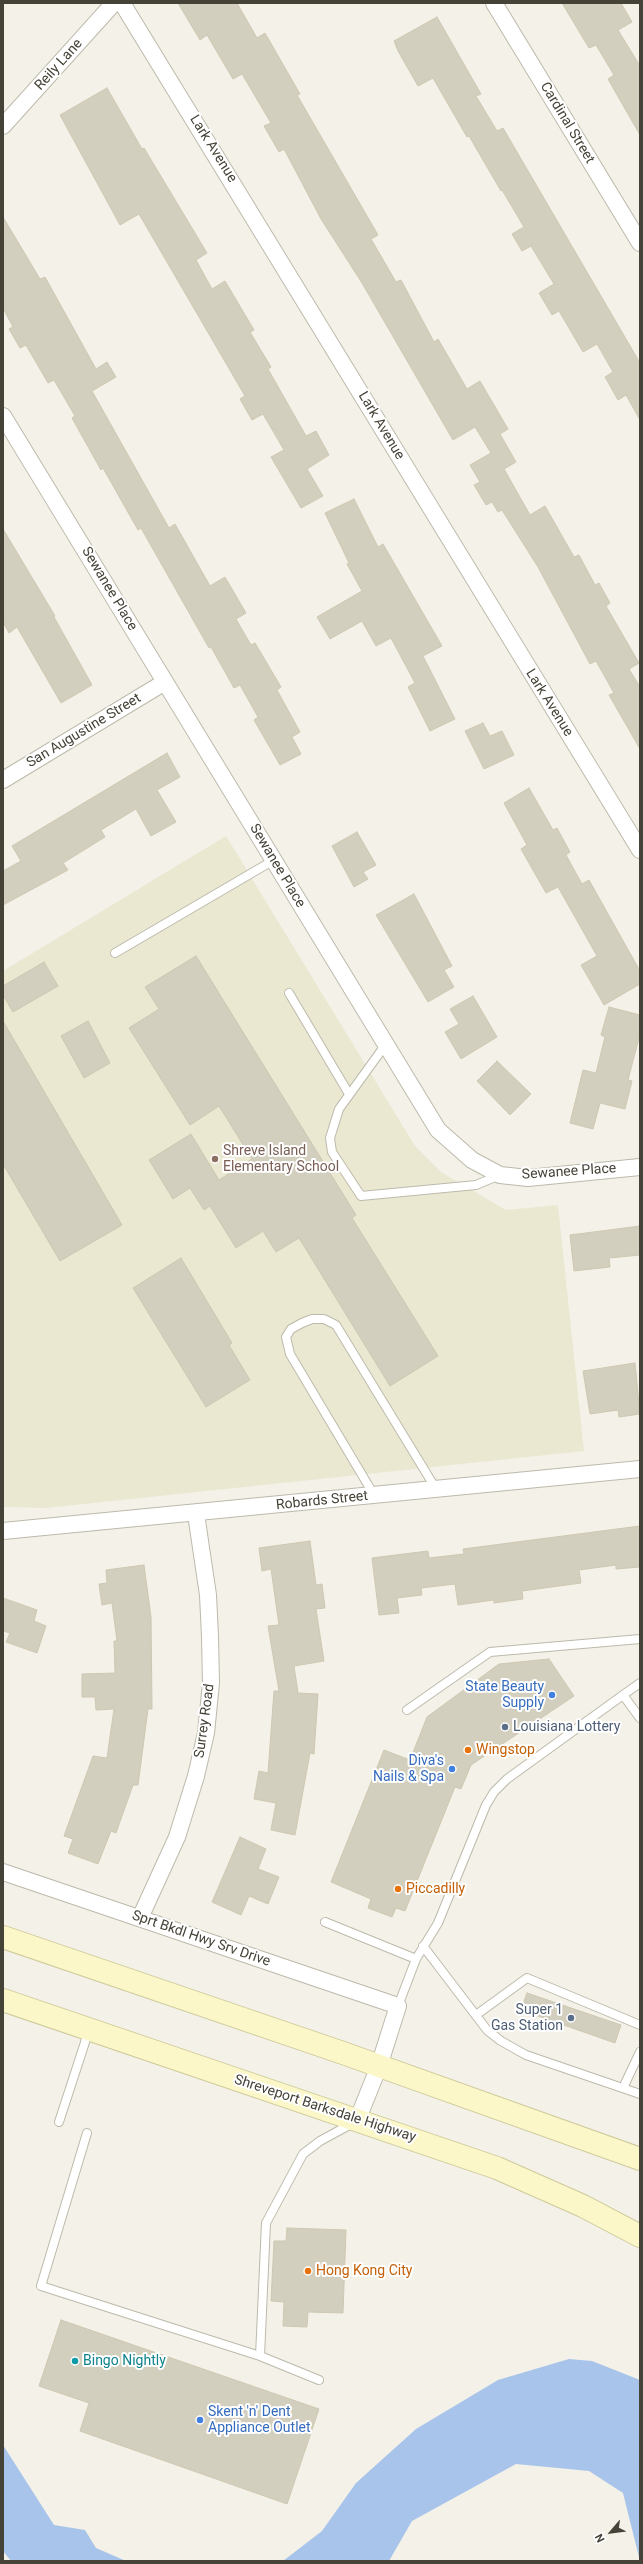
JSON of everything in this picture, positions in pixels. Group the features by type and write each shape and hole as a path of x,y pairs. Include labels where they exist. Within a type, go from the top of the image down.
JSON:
{"main road":[{"path":"3,1937 379,2066 640,2159"},
{"name":"Shreveport Barksdale Highway","path":"3,2000 357,2121 408,2136 497,2168 583,2206 640,2236"}],"street":[{"name":"Reily Lane","path":"3,126 114,3"},
{"name":"Lark Avenue","path":"122,3 640,850"},
{"name":"Cardinal Street","path":"494,3 640,242"},
{"name":"Sewanee Place","path":"3,416 438,1130 472,1160 500,1175 528,1178 640,1167"},
{"name":"San Augustine Street","path":"3,780 165,682"},
{"name":"Robards Street","path":"3,1531 196,1514 640,1469"},
{"name":"Surrey Road","path":"140,1918 180,1829 196,1776 206,1733 212,1683 210,1636 208,1595 196,1514"},
{"name":"Sprt Bkdl Hwy Srv Drive","path":"3,1872 398,2006"},
{"path":"357,2121 379,2066 398,2006"}],"lane":[{"path":"115,953 274,860"},
{"path":"289,993 349,1094"},
{"path":"386,1044 339,1109 330,1138 332,1152 361,1196 476,1185 500,1175"},
{"path":"375,1496 290,1354 286,1337 292,1329 312,1319 324,1319 336,1325 436,1490"},
{"path":"407,1710 490,1652 640,1639"},
{"path":"398,2006 416,1959 438,1923 486,1805 494,1792 507,1779 640,1682"},
{"path":"623,1695 640,1718"},
{"path":"325,1922 416,1959"},
{"path":"423,1946 487,2030 514,2049 640,2094"},
{"path":"476,2015 527,1978 640,2025"},
{"path":"59,2122 89,2029"},
{"path":"623,2088 640,2052"},
{"path":"260,2356 266,2222 304,2154 320,2141 357,2121"},
{"path":"87,2133 41,2286 260,2356 319,2380"}],"shaded area":[{"name":"Shreve Island Elementary School","path":"226,836 415,1146 441,1172 506,1210 558,1205 584,1451 46,1508 3,1507 3,971"}],"water":[{"path":"569,2359 592,2361 640,2380 640,2561 623,2493 589,2471 516,2464 412,2521 389,2561 283,2561 322,2531 356,2483 416,2429 498,2380"},
{"path":"3,2445 54,2525 85,2530 96,2548 126,2561 11,2561 3,2551"}],"building":[{"path":"178,3 237,3 257,38 265,33 300,94 297,95 378,235 371,239 396,282 401,280 434,342 438,339 467,389 480,381 508,429 500,434 516,462 504,469 530,515 545,506 574,557 579,555 595,585 599,583 610,603 606,606 639,663 629,669 640,687 640,749 609,695 614,693 596,661 590,664 538,567 502,510 498,512 492,502 486,505 474,485 480,482 470,465 491,453 475,427 453,440 362,283 321,219 284,149 279,152 264,126 271,123 242,74 233,79 207,35 200,40"},
{"path":"562,3 621,3 632,22 618,30 640,66 640,135 608,79 614,75 596,45 589,48"},
{"path":"437,17 481,94 476,96 497,131 503,128 640,363 640,420 626,395 618,400 605,377 613,372 597,344 583,352 559,311 552,315 539,293 554,284 531,246 522,251 512,234 524,227 469,136 467,137 433,78 418,86 398,51 394,41"},
{"path":"107,88 142,149 144,148 207,253 196,260 212,289 225,281 254,330 250,332 271,367 268,369 306,436 316,431 329,455 307,469 323,496 301,508 271,457 284,450 263,414 252,420 240,399 245,396 139,214 120,225 60,115"},
{"path":"3,217 40,279 45,277 96,369 107,362 116,377 92,391 169,528 175,524 210,586 225,577 246,613 236,619 251,645 255,643 281,687 277,690 300,732 292,737 301,754 280,765 254,720 258,717 240,685 234,688 211,647 209,648 141,528 138,530 103,468 101,470 72,418 75,416 54,380 48,383 26,345 20,348 9,329 13,327 3,308"},
{"path":"354,499 378,547 383,544 442,646 423,656 455,719 430,731 408,687 415,683 391,638 376,646 362,621 330,639 317,617 362,591 347,564 349,563 325,513"},
{"path":"3,529 55,616 54,617 92,685 61,703 17,627 9,633 3,622"},
{"path":"483,723 490,736 502,731 514,755 484,769 465,731"},
{"path":"167,753 180,777 157,790 176,822 151,836 136,809 101,830 105,837 63,863 68,870 3,905 3,871 21,861 12,846"},
{"path":"529,788 553,830 557,828 570,852 566,855 582,884 589,880 640,971 640,984 604,1005 581,965 597,956 558,887 546,893 521,849 527,845 504,803"},
{"path":"357,832 376,865 363,872 368,879 354,887 332,846"},
{"path":"414,894 452,966 444,970 454,987 428,1002 376,915"},
{"path":"196,956 356,1215 352,1218 438,1356 390,1386 299,1238 276,1252 263,1231 236,1248 210,1206 204,1210 190,1188 173,1199 149,1160 191,1134 219,1180 252,1159 219,1106 190,1125 129,1028 159,1009 145,987"},
{"path":"44,962 58,986 13,1012 3,995 3,986"},
{"path":"473,996 497,1037 461,1059 445,1032 459,1024 450,1009"},
{"path":"609,1007 640,1015 640,1034 628,1080 632,1081 625,1109 600,1103 593,1129 570,1123 583,1070 596,1073 605,1037 601,1035"},
{"path":"3,1021 122,1225 60,1261 3,1164"},
{"path":"88,1021 110,1063 84,1078 61,1036"},
{"path":"497,1061 531,1094 510,1115 477,1081"},
{"path":"640,1226 640,1255 609,1258 610,1267 574,1271 570,1235"},
{"path":"181,1258 232,1343 229,1345 250,1380 206,1407 133,1288"},
{"path":"635,1363 640,1414 619,1417 618,1410 590,1414 583,1371"},
{"path":"640,1526 640,1567 616,1569 616,1565 579,1570 581,1583 522,1591 523,1599 494,1603 494,1600 458,1605 455,1584 421,1588 422,1595 397,1598 399,1613 379,1615 372,1558 428,1551 429,1558 464,1554 463,1549"},
{"path":"310,1541 316,1585 322,1584 325,1608 316,1609 324,1661 294,1666 298,1693 318,1694 314,1754 310,1753 295,1835 271,1830 276,1803 254,1799 259,1771 268,1773 274,1691 279,1691 268,1626 279,1625 271,1569 262,1571 259,1548"},
{"path":"144,1565 151,1617 152,1709 148,1709 138,1785 133,1785 116,1833 111,1831 98,1864 68,1853 73,1839 64,1836 93,1756 107,1758 114,1709 96,1710 95,1697 82,1697 82,1674 115,1673 114,1641 117,1641 112,1603 102,1605 99,1584 107,1583 106,1570"},
{"path":"3,1598 37,1610 34,1621 46,1626 37,1653 6,1642 10,1633 3,1631"},
{"path":"549,1659 574,1696 471,1765 461,1789 455,1787 405,1911 396,1908 392,1917 368,1908 371,1899 331,1882 384,1750 410,1760 427,1717 499,1664"},
{"path":"240,1837 266,1849 258,1869 279,1877 268,1904 249,1896 241,1915 212,1902"},
{"name":"Super 1 Gas Station","path":"527,1993 621,2025 615,2043 521,2010"},
{"name":"Hong Kong City","path":"287,2228 346,2230 343,2313 308,2312 307,2327 283,2326 284,2302 271,2301 274,2241 286,2241"},
{"name":"Skent 'n' Dent Appliance Outlet","path":"61,2320 319,2409 287,2504 80,2431 89,2403 39,2386"}],"place":[{"name":"Shreve Island Elementary School","path":"215,1159"},
{"name":"State Beauty Supply","path":"552,1695"},
{"name":"Louisiana Lottery","path":"505,1727"},
{"name":"Wingstop","path":"468,1750"},
{"name":"Diva's Nails & Spa","path":"452,1769"},
{"name":"Piccadilly","path":"398,1889"},
{"name":"Super 1 Gas Station","path":"571,2018"},
{"name":"Hong Kong City","path":"308,2271"},
{"name":"Bingo Nightly","path":"75,2361"},
{"name":"Skent 'n' Dent Appliance Outlet","path":"200,2420"}]}
